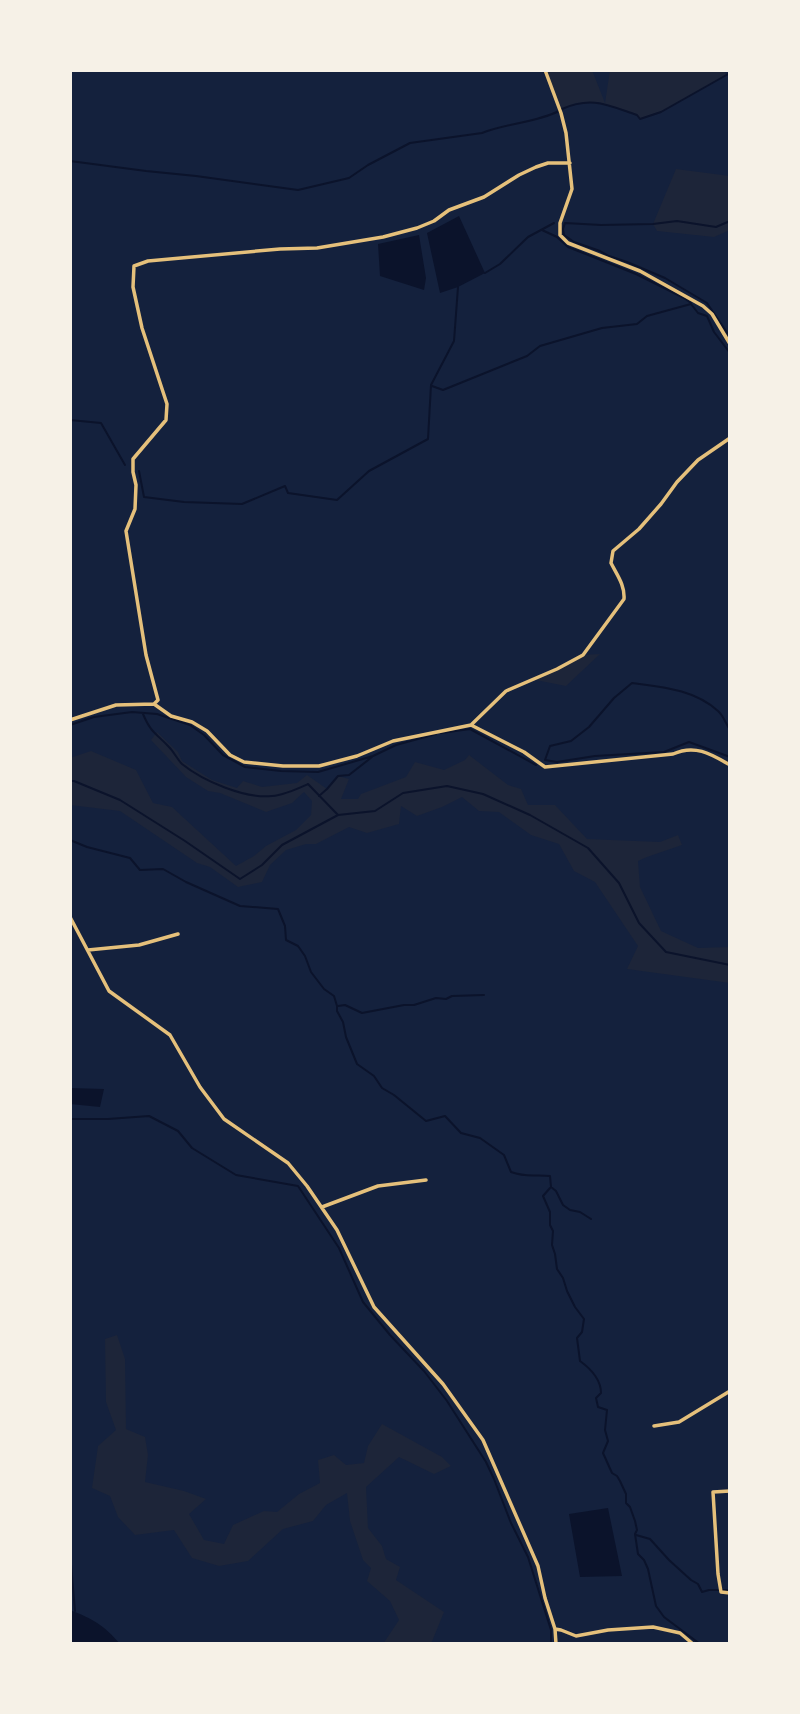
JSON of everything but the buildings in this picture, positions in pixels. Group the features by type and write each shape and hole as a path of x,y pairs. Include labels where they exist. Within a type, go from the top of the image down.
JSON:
{"street":[{"path":"545,70 561,113 570,163 572,189 560,223 560,235 568,243 640,271 703,306 712,314 730,344"},
{"path":"154,704 158,701 146,655 126,531 135,509 133,459 166,420 167,404 142,328 133,287 134,266 148,261 317,248 383,237 434,221 449,211 484,197 536,167 548,163 570,163"},
{"path":"70,720 116,705 154,704 170,716 192,722 206,731 230,755 244,762 283,766 319,766 357,756 393,741 471,724 506,691 583,655 624,599 622,582 611,563 613,551 639,528 698,460 730,438"},
{"path":"471,724 524,752 545,767 673,754 683,750 708,752 730,765"},
{"path":"70,917 109,991 170,1035 200,1087 224,1119 288,1163 307,1186 337,1230 374,1307 443,1384 483,1440 538,1566 555,1629 556,1644"},
{"path":"88,950 139,945 178,934"},
{"path":"322,1207 378,1186 426,1180"},
{"path":"654,1426 679,1422 730,1391"},
{"path":"730,1491 713,1492 718,1574 722,1592 730,1593"},
{"path":"555,1629 576,1636 608,1630 653,1627 680,1633 693,1644"}],"shaded area":[{"path":"545,70 592,70 605,103 610,70 724,70 726,75 661,112 640,119 636,115 598,102 576,103 560,110"},
{"path":"676,169 730,176 730,230 714,237 657,231 653,224"},
{"path":"459,216 485,273 440,293 427,233"},
{"path":"419,235 426,278 424,290 380,276 378,244"},
{"path":"600,654 566,686 531,679 583,655"},
{"path":"157,732 178,752 182,761 212,780 237,788 243,781 262,787 297,783 307,775 327,789 338,776 349,779 341,799 358,799 361,794 406,777 415,762 444,770 465,760 469,755 508,785 521,789 528,805 555,805 587,839 660,842 678,835 682,845 638,861 640,887 661,931 698,948 730,947 730,983 627,969 638,946 595,882 574,871 559,844 531,835 499,812 479,811 462,797 417,816 401,806 399,824 367,833 349,827 316,844 286,850 270,865 262,882 238,887 120,811 70,805 70,758 91,751 136,770 153,803 172,807 236,866 296,830 311,815 312,801 304,792 292,803 266,812 220,793 208,791 186,777 151,740"},
{"path":"70,1088 104,1089 100,1107 70,1104"},
{"path":"117,1335 125,1359 126,1429 145,1437 148,1455 145,1482 206,1499 189,1514 204,1540 224,1544 233,1525 264,1511 277,1512 299,1494 320,1483 318,1460 334,1455 346,1465 364,1463 368,1446 382,1424 442,1457 451,1466 434,1474 399,1457 366,1487 368,1528 382,1546 386,1559 400,1567 396,1580 444,1612 431,1644 383,1644 399,1620 390,1601 367,1581 371,1568 363,1560 350,1521 347,1493 326,1505 313,1521 283,1529 248,1561 219,1566 192,1558 174,1530 135,1535 118,1517 110,1496 92,1488 98,1446 116,1430 106,1402 105,1339"},
{"path":"608,1508 622,1576 580,1577 569,1514"},
{"path":"70,1610 98,1623 120,1644 70,1644"}],"waterway":[{"path":"562,109 582,103 600,103 637,115 640,119 661,112 730,73"},
{"path":"70,161 298,190 349,178 410,143 482,133 559,111"},
{"path":"730,221 716,227 677,221 601,225 565,223 563,229 564,235 574,242 665,278 707,303 730,337"},
{"path":"485,273 500,264 528,237 554,223"},
{"path":"542,230 557,237 568,247 636,274 691,303"},
{"path":"139,471 144,497 184,502 242,504 285,486 288,493 337,500 369,471 428,439 431,385 454,341 458,287"},
{"path":"432,386 443,390 527,356 540,346 602,328 637,324 647,316 691,304 698,313 707,316 714,332 730,353"},
{"path":"70,420 101,423 125,465"},
{"path":"730,730 720,713 699,698 677,690 632,683 614,698 589,727 571,741 550,746 545,760 557,762 595,756 664,752 689,742 730,757"},
{"path":"70,725 94,717 132,712 157,714 190,725 223,755 245,767 318,772 436,734"},
{"path":"143,714 151,729 182,764 201,777 237,792 261,796 290,792 308,784 338,815"},
{"path":"441,733 470,729 536,765"},
{"path":"319,796 338,776 349,775 372,757"},
{"path":"70,781 120,800 240,879 262,865 282,845 338,815 375,811 403,793 447,786 483,794 530,815 588,848 619,883 639,923 666,952 730,965"},
{"path":"70,840 130,858 140,870 163,869 240,906 278,909 285,926 286,940 298,946 311,972 324,989 334,996 357,1064 374,1076 382,1088 426,1121 445,1116 461,1133 480,1138 504,1155 511,1172 550,1176 551,1187 563,1205 591,1219"},
{"path":"338,1006 345,1005 362,1013 414,1005 436,998 484,995"},
{"path":"70,1119 149,1116 178,1131 192,1148 236,1175 298,1186 339,1248 363,1302 424,1371 447,1401 486,1462 528,1557 551,1630 551,1644"},
{"path":"550,1188 543,1196 550,1212 557,1269 575,1307 584,1319 582,1332 577,1338 580,1361 591,1371 599,1384 601,1393 596,1398 598,1407 607,1410 605,1430 608,1441 603,1453 626,1494 626,1503 630,1507 637,1530 635,1534 638,1554 648,1569 656,1606 664,1617 700,1644"},
{"path":"636,1535 650,1539 669,1560 698,1584 702,1592 730,1590"},
{"path":"70,1553 75,1611"}]}
